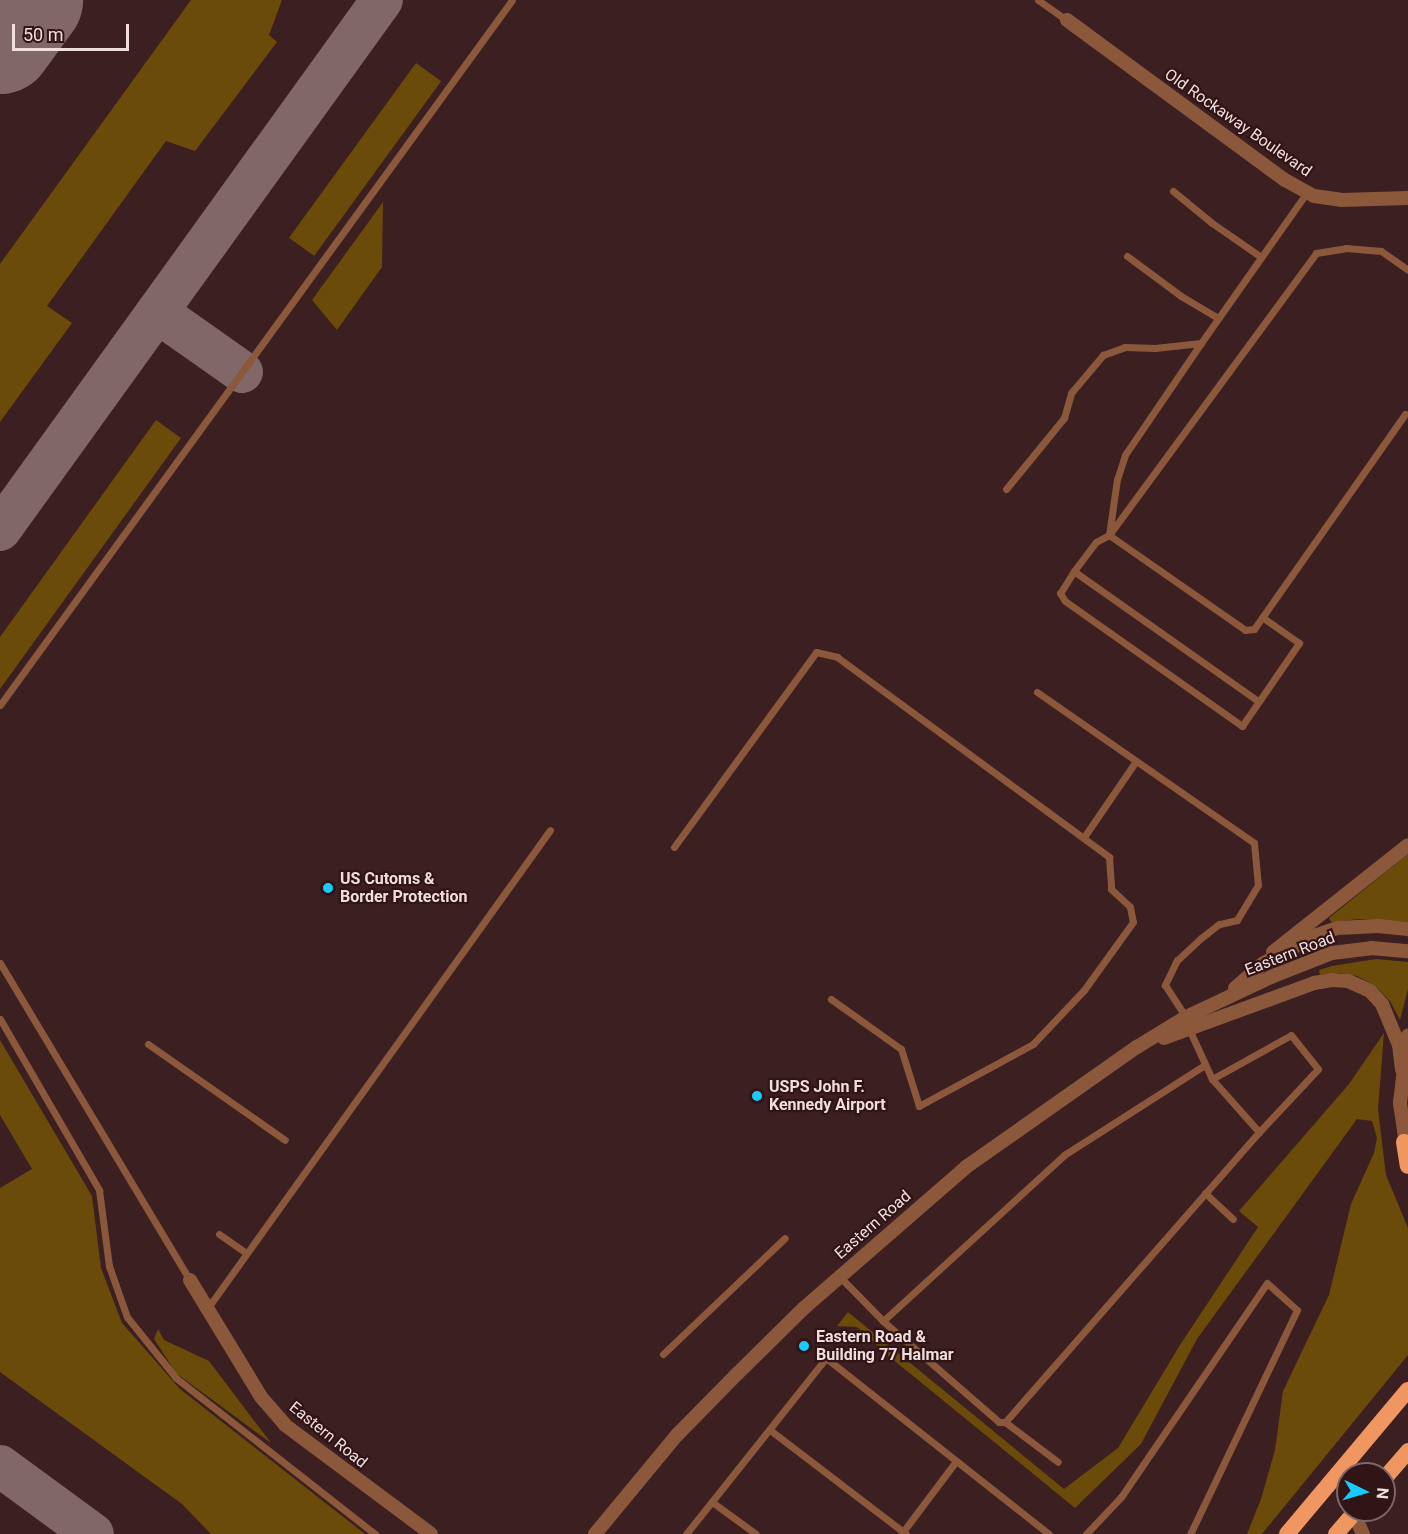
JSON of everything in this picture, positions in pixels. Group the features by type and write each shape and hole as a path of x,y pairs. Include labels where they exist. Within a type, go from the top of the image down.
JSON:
{"highway":[{"path":"1406,1149 1408,1166"},
{"path":"1287,1534 1408,1390"},
{"path":"1396,1465 1408,1451"},
{"path":"1336,1534 1346,1522"}],"street":[{"name":"Old Rockaway Boulevard","path":"1067,20 1285,180 1307,192 1341,200 1408,198"},
{"path":"1264,963 1278,946 1368,879 1408,845"},
{"name":"Eastern Road","path":"600,1533 677,1435 804,1308 966,1167 1137,1047 1187,1023 1222,1000 1264,963 1317,935 1338,928 1378,926 1408,929"},
{"name":"Eastern Road","path":"1222,1000 1332,953 1364,948 1408,951"},
{"path":"1187,1023 1314,983 1332,980 1348,981 1370,991 1382,1004 1399,1045 1402,1070"},
{"path":"1406,1149 1400,1103 1402,1070 1408,1035"},
{"name":"Eastern Road","path":"190,1280 261,1397 285,1425 431,1534"}],"lane":[{"path":"0,705 512,0"},
{"path":"1038,0 1067,20"},
{"path":"1173,191 1212,223 1261,257"},
{"path":"1109,535 1117,479 1125,455 1307,192"},
{"path":"1262,617 1299,643 1242,726 1075,608 1060,593 1096,542 1109,535 1316,253 1346,248 1381,251 1408,270"},
{"path":"1127,256 1181,296 1218,318"},
{"path":"1006,489 1064,418 1071,393 1103,355 1125,347 1155,348 1201,343"},
{"path":"1109,535 1245,630 1254,629 1405,414"},
{"path":"1074,571 1258,701"},
{"path":"674,847 816,652 837,657 1109,857 1111,889 1130,907 1133,922 1084,990 1033,1044 919,1106 902,1049 831,999"},
{"path":"1037,692 1254,843 1257,885 1237,920 1219,924 1177,960 1165,985 1187,1023 1212,1079 1259,1132"},
{"path":"1084,837 1136,761"},
{"path":"207,1309 550,830"},
{"path":"0,963 190,1280"},
{"path":"0,1019 99,1190 109,1266 127,1317 176,1378 375,1534"},
{"path":"1005,1422 1259,1132 1318,1069 1291,1035 1212,1079"},
{"path":"148,1044 285,1140"},
{"path":"883,1321 1064,1155 1205,1065"},
{"path":"1205,1193 1233,1219"},
{"path":"219,1234 246,1253"},
{"path":"663,1354 785,1238"},
{"path":"839,1276 883,1321 999,1422 1005,1422 1058,1462"},
{"path":"1086,1534 1121,1497 1267,1283 1297,1310 1190,1534"},
{"path":"686,1534 826,1358 1048,1534"},
{"path":"770,1430 903,1533 956,1461"},
{"path":"712,1502 756,1534"}],"shaded area":[{"path":"191,0 282,0 269,35 277,42 195,151 166,141 47,306 72,323 0,422 0,264"},
{"path":"416,63 441,81 314,256 289,238"},
{"path":"383,202 382,267 337,330 312,300"},
{"path":"156,420 181,438 0,689 0,637"},
{"path":"1408,854 1408,922 1359,919 1331,922 1329,918"},
{"path":"1376,959 1408,962 1408,989 1400,1020 1390,1001 1374,985 1357,976 1339,973 1320,975 1319,970 1332,966"},
{"path":"1384,1033 1378,1109 1386,1175 1408,1228 1408,1355 1262,1534 1247,1534 1261,1499 1275,1450 1283,1391 1329,1295 1351,1204 1374,1153 1377,1138 1372,1121 1357,1119 1197,1339 1141,1444 1075,1508 885,1353 857,1327 837,1326 848,1312 1064,1489 1118,1448 1180,1345 1258,1227 1239,1211 1349,1084"},
{"path":"0,1040 92,1196 101,1268 122,1323 180,1389 365,1534 211,1534 182,1504 0,1372 0,1188 32,1169 0,1115"},
{"path":"158,1329 164,1340 209,1361 271,1443 176,1373 154,1339"}],"taxiway":[{"path":"0,530 382,0"},
{"path":"157,312 242,372"},
{"path":"0,1466 93,1534"}],"runway":[{"path":"0,41 30,0"}],"place":[{"name":"US Cutoms & Border Protection","path":"328,888"},
{"name":"USPS John F. Kennedy Airport","path":"757,1096"},
{"name":"Eastern Road & Building 77 Halmar","path":"804,1346"}]}
